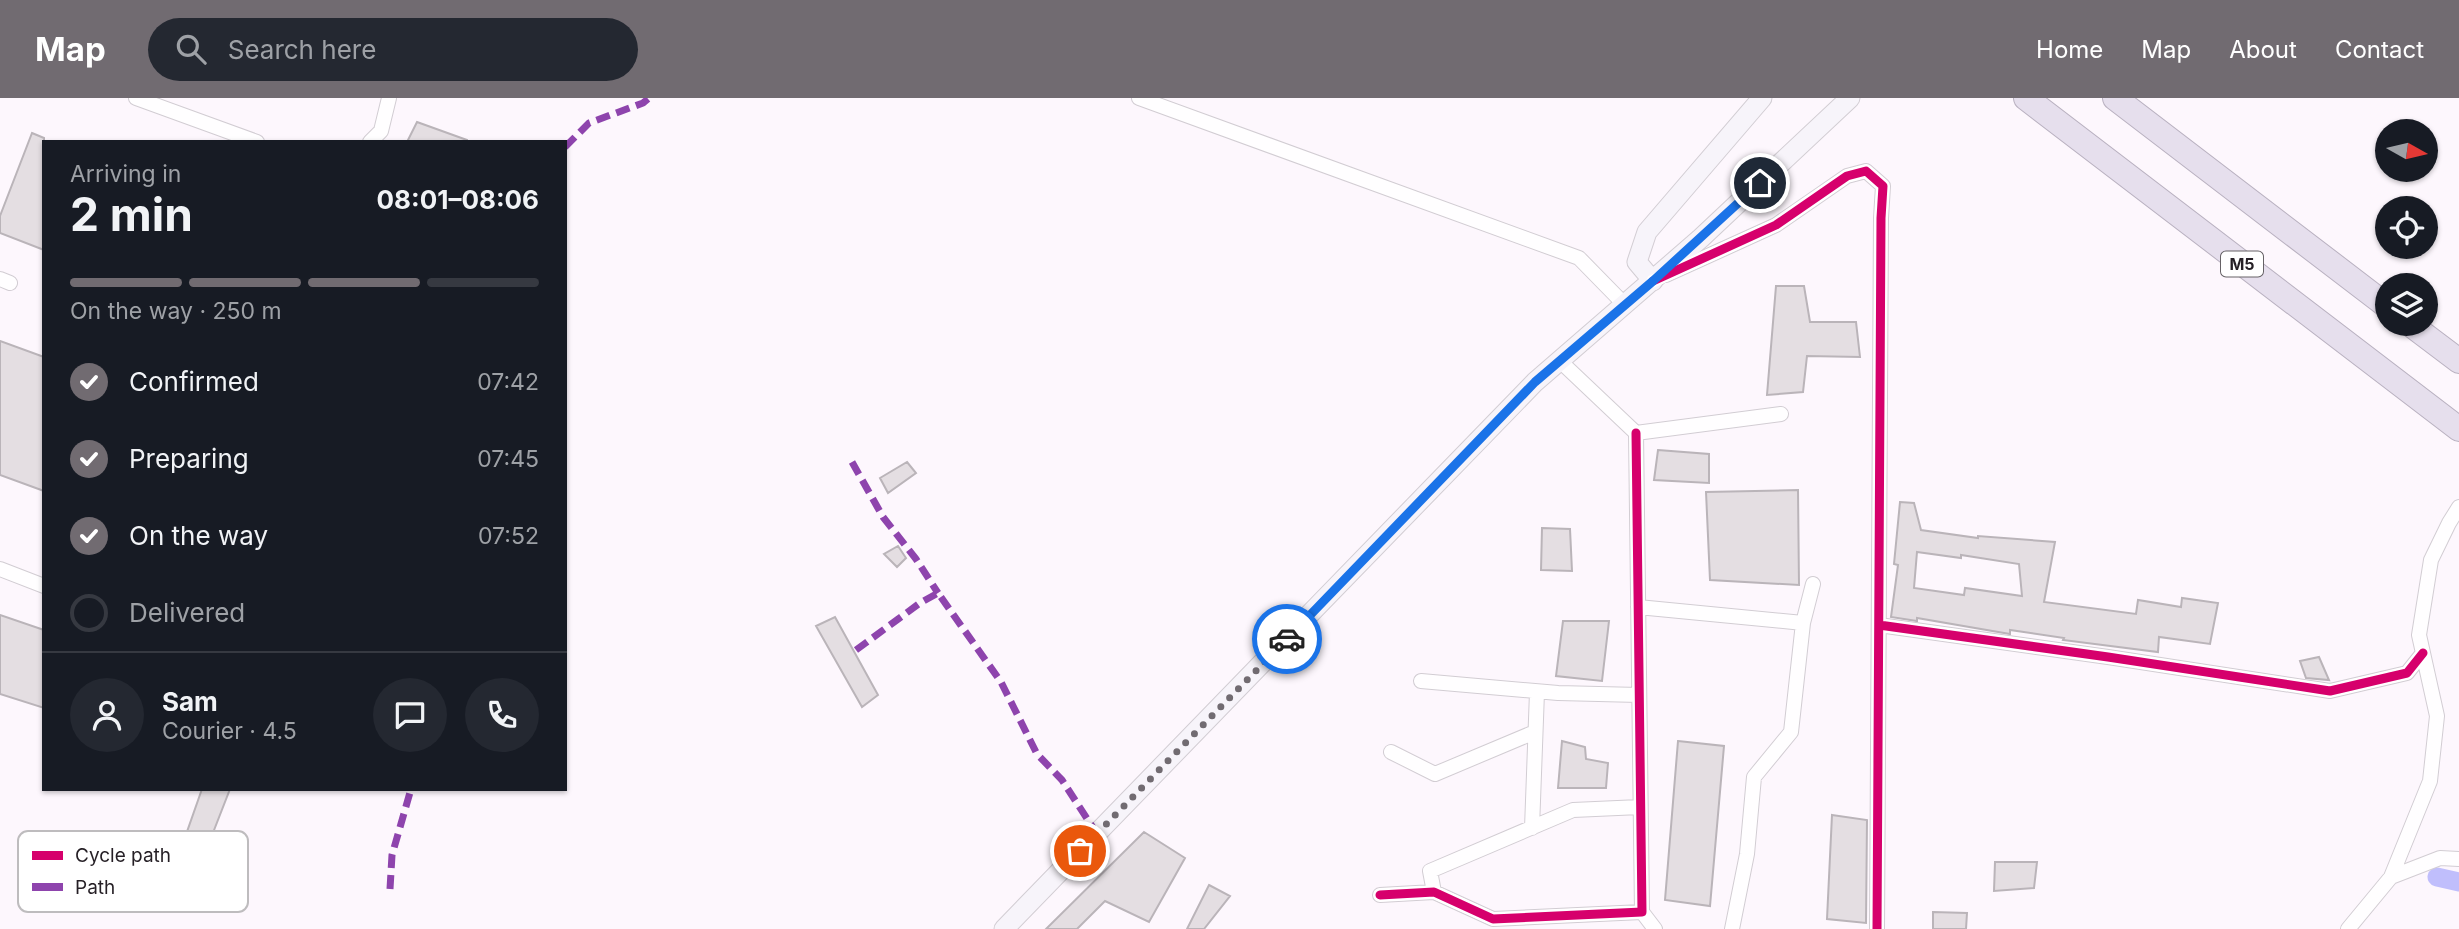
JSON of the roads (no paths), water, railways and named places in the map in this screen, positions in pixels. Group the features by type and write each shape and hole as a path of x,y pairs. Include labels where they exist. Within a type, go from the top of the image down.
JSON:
{"highway":[{"name":"M5","path":"2026,98 2459,429"},
{"path":"2115,98 2375,297"},
{"path":"2426,336 2459,361"}],"main road":[{"path":"1653,281 1637,262 1647,232 1762,98"},
{"path":"1013,927 1535,382 1653,281 1850,98"}],"street":[{"path":"136,98 252,140"},
{"path":"372,140 380,131 389,98"},
{"path":"1139,98 1579,258 1625,305"},
{"path":"1653,281 1776,225 1847,177 1866,171 1883,186 1877,929"},
{"path":"1560,361 1636,433 1642,912 1655,929"},
{"path":"1636,433 1781,414"},
{"path":"2348,929 2391,877 2430,781 2437,716 2419,635 2431,560 2459,507"},
{"path":"0,569 42,585"},
{"path":"1732,929 1746,854 1754,777 1791,732 1803,623 1813,584"},
{"path":"1638,607 1803,623"},
{"path":"1879,625 2330,691 2407,673 2423,653"},
{"path":"1421,681 1537,692 1639,695"},
{"path":"1532,828 1537,692"},
{"path":"1391,752 1435,774 1535,732"},
{"path":"1434,892 1430,871 1573,810 1640,807"},
{"path":"2391,877 2440,858 2459,859"},
{"path":"1380,895 1434,892 1493,919 1642,912"}],"waterway":[{"path":"2437,877 2459,882"}]}
